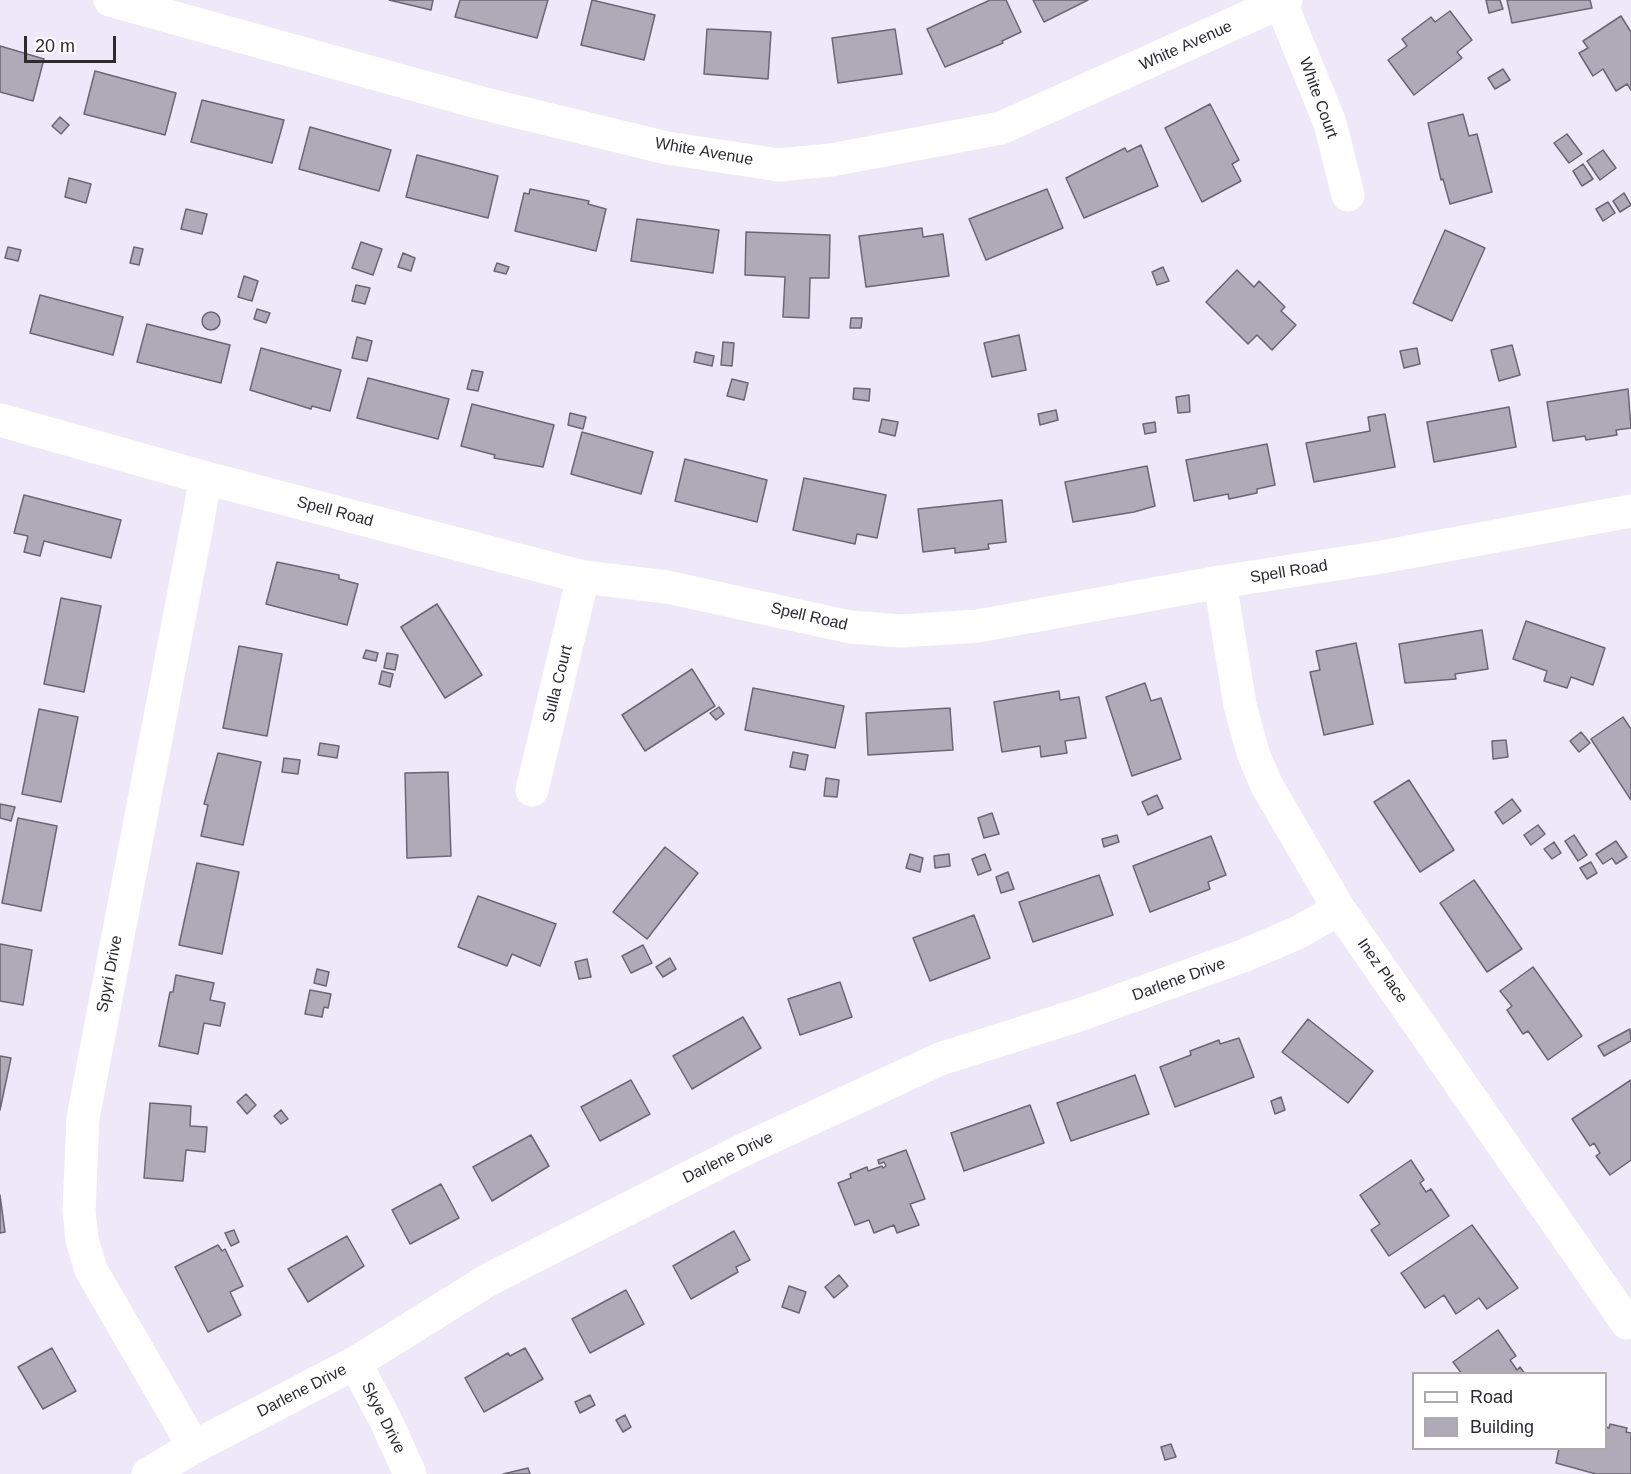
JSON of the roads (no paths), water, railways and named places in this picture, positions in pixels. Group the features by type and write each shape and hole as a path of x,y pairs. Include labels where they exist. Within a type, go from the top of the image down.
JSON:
{"street":[{"name":"White Avenue","path":"110,0 481,103 667,148 779,165 831,160 1001,128 1283,1"},
{"name":"White Court","path":"1283,1 1330,123 1348,195"},
{"name":"Spell Road","path":"0,420 206,478 583,577 667,587 850,627 901,631 978,626 1220,582 1382,557 1631,511"},
{"name":"Spyri Drive","path":"194,1447 131,1343 91,1270 82,1240 80,1211 83,1118 206,478"},
{"name":"Sulla Court","path":"532,790 583,577"},
{"name":"Inez Place","path":"1220,582 1232,668 1253,753 1267,786 1339,909 1627,1323"},
{"name":"Darlene Drive","path":"148,1474 194,1447 355,1364 488,1280 741,1151 940,1059 1082,1014 1243,956 1299,932 1339,909"},
{"name":"Skye Drive","path":"355,1364 386,1421 410,1474"}]}
